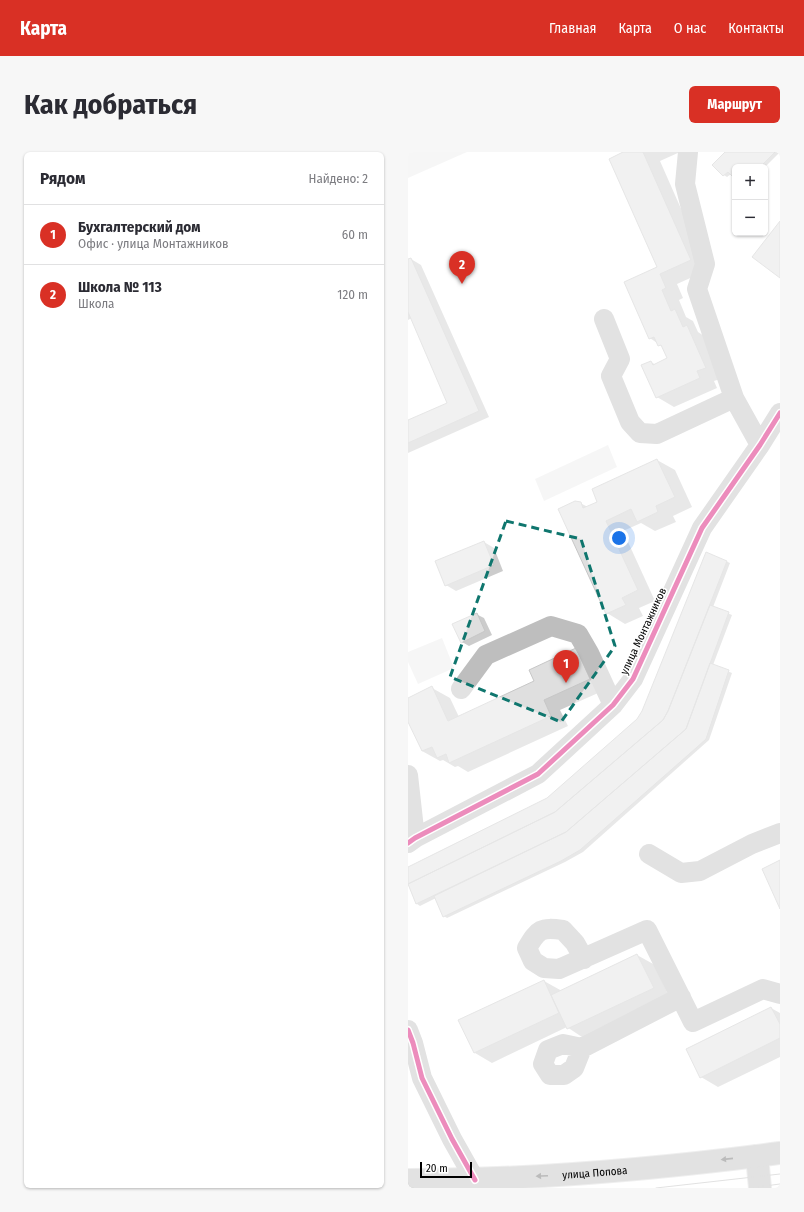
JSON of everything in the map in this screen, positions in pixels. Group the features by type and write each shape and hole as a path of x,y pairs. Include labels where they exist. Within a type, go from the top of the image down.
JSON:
{"main road":[{"name":"улица Попова","path":"408,1180 475,1180 615,1172 780,1153"},
{"path":"757,1156 760,1188"}],"street":[{"path":"688,152 685,184 705,264 697,289 734,398 760,445"},
{"path":"604,320 620,359 611,376 630,422 640,433 657,434 734,398"},
{"name":"улица Монтажников","path":"411,840 538,774 613,705 633,678 702,528 760,445 780,413"},
{"path":"461,689 486,656 551,626 578,634 589,653 613,705"},
{"path":"408,775 411,840"},
{"path":"649,854 680,874 700,871 752,844 780,833"},
{"path":"584,959 647,930 693,1022 763,989 780,994"},
{"path":"582,1048 681,998"},
{"path":"408,1030 422,1078 452,1139 475,1180"}],"highlighted area":[{"path":"506,521 581,539 615,646 561,722 450,677"}],"shaded area":[{"path":"408,152 467,152 408,178"},
{"path":"608,445 617,467 544,501 535,479"},
{"path":"442,638 454,668 418,684 408,662 408,652"}],"building":[{"path":"623,152 643,152 691,260 660,274 666,288 662,290 671,311 675,309 683,327 687,325 706,368 697,371 700,378 656,398 641,365 651,361 653,365 667,358 661,345 658,346 654,337 649,339 624,282 657,267 609,159"},
{"path":"725,152 775,152 763,164 732,164 732,176 728,172 723,176 712,165"},
{"path":"780,221 780,278 752,257"},
{"path":"411,258 479,411 408,443 408,420 447,403 408,312 408,259"},
{"path":"657,459 675,497 656,506 658,512 637,522 631,509 606,521 638,590 622,598 626,605 606,614 558,509 575,501 581,502 583,508 597,502 592,489"},
{"path":"484,541 494,565 445,586 435,561"},
{"path":"706,552 727,561 668,711 663,720 555,812 408,884 408,867 547,798 637,719 642,711"},
{"path":"710,605 729,612 686,729 566,832 416,904 408,884 555,812 663,720 668,711"},
{"path":"477,613 485,631 461,643 452,624"},
{"path":"576,648 590,679 544,700 551,716 449,763 446,754 437,758 432,747 422,751 408,722 408,698 432,686 448,721 534,681 529,670"},
{"path":"710,663 729,670 706,739 580,850 561,861 443,917 434,896 566,832 686,729"},
{"path":"780,860 780,909 762,869"},
{"path":"637,954 654,988 567,1029 551,995"},
{"path":"544,980 559,1013 474,1053 458,1020"},
{"path":"771,1007 780,1024 780,1038 700,1078 686,1049"}],"tram line":[{"path":"656,1188 780,1174"},
{"path":"750,1188 780,1184"}],"cycle path":[{"path":"408,843 538,774 613,705 633,679 702,528 760,445 780,413"},
{"path":"408,1030 422,1078 452,1139 475,1180"}],"place":[{"name":"Школа № 113","path":"462,284"},
{"name":"Бухгалтерский дом","path":"566,683"}]}
